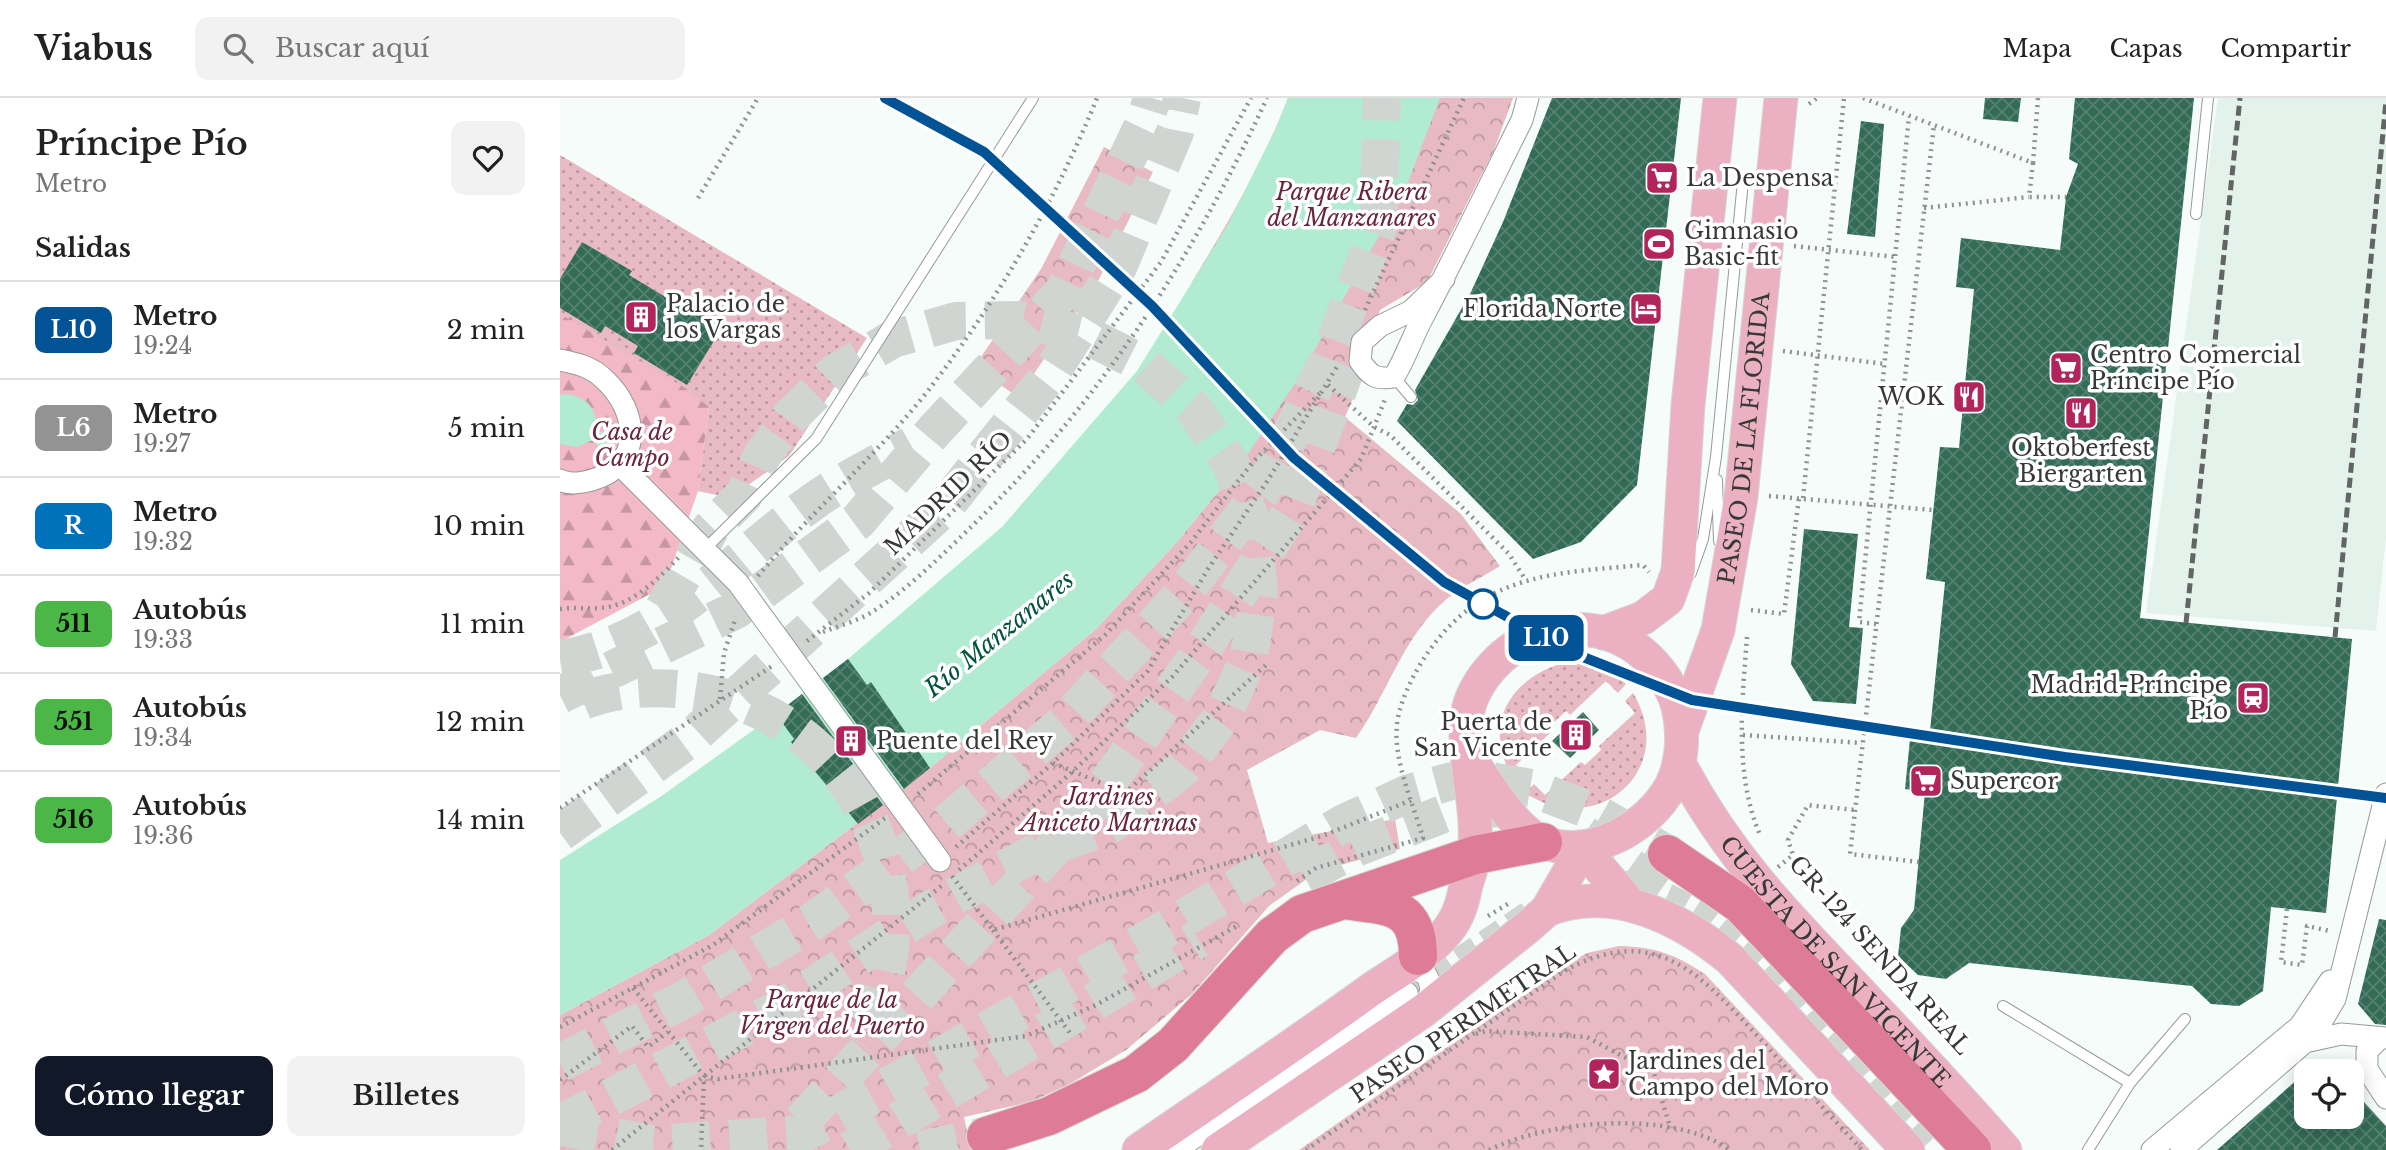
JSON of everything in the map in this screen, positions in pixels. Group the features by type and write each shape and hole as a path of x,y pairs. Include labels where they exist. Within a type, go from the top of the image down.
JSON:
{"highway":[{"path":"986,1136 1049,1116 1136,1074 1173,1045 1272,936 1302,914 1338,899 1475,855 1543,842"},
{"path":"1651,879 1725,921 1769,962 1942,1150"},
{"path":"1651,879 1740,904 1972,1150"},
{"path":"1338,899 1390,907 1405,914 1418,937 1413,982"}],"main road":[{"name":"PASEO DE LA FLORIDA","path":"1668,599 1678,571 1688,405 1720,98"},
{"name":"PASEO DE LA FLORIDA","path":"1682,731 1718,630 1742,602 1741,497 1776,350 1794,102"},
{"path":"1603,633 1643,618 1668,599"},
{"path":"1139,1150 1413,982 1533,903 1583,848 1623,833 1647,815 1672,785 1679,764 1682,731 1677,704 1666,680 1649,659 1628,643 1603,633 1573,628 1553,631 1514,646 1493,665 1480,683 1470,705 1466,723 1475,855 1455,919 1436,943 1413,982 1218,1150"},
{"path":"1468,755 1517,821 1543,842 1583,848 1651,879 1678,924 1706,939 1730,959 1908,1150"},
{"name":"CUESTA DE SAN VICENTE","path":"1679,764 1700,803 1758,885 1948,1084 2005,1150"},
{"path":"1533,903 1571,901 1651,879"}],"street":[{"path":"1444,279 1411,311 1380,326 1362,342 1360,362 1370,376 1381,379 1394,377 1444,279 1522,120 1528,98"},
{"path":"560,360 581,364 604,378 622,402 633,427 629,449 620,465 603,477 585,482 566,483 560,480"},
{"path":"620,465 744,593 946,868"},
{"path":"2181,1150 2305,1042 2322,1021 2334,999 2386,794"},
{"path":"2152,1150 2300,1026 2322,995 2346,952"},
{"path":"1177,1150 1413,982"},
{"path":"2305,1042 2342,1034 2382,1039"},
{"path":"2382,1039 2367,1051 2367,1069 2386,1098"}],"lane":[{"path":"700,545 816,439 1033,98"},
{"path":"2196,215 2208,98"},
{"path":"1668,599 1690,574 1703,539 1716,457 1743,181"},
{"path":"1394,377 1411,397"},
{"path":"1716,457 1742,602"},
{"path":"2003,1006 2130,1083"},
{"path":"2088,1150 2130,1083 2186,1019"}],"path":[{"path":"698,198 758,98"},
{"path":"720,699 724,653 744,593 781,548 926,392 1018,259 1082,135 1097,98"},
{"name":"MADRID RÍO","path":"560,808 789,655 869,593 1027,439 1161,262 1251,98"},
{"path":"815,635 871,613 934,562 997,502 1059,434 1135,337 1177,271 1237,163 1267,98"},
{"path":"1359,322 1464,98"},
{"path":"1794,102 1816,98"},
{"path":"1742,602 1784,614 1818,355 1844,98"},
{"path":"1863,98 2033,163"},
{"path":"2029,197 2038,98"},
{"path":"1876,624 1859,622 1909,116"},
{"path":"1919,862 1850,854 1934,125"},
{"path":"1799,191 1801,165"},
{"path":"1924,208 2029,197 2066,197"},
{"path":"1792,259 1795,232"},
{"path":"1794,246 1895,257"},
{"path":"1776,350 1885,364"},
{"path":"946,868 1147,672 1208,569 1329,384 1341,359"},
{"path":"611,1150 704,1076 946,868 1071,773 1172,677 1361,459 1394,377"},
{"path":"1329,384 1374,427 1390,435 1508,554 1525,579"},
{"path":"560,1027 713,945 898,801 940,778 1105,635 1191,542 1252,463 1329,384"},
{"path":"1766,509 1770,483"},
{"path":"1768,496 1933,510"},
{"path":"560,609 600,608 623,601 659,579 700,545"},
{"path":"1742,602 1749,619"},
{"path":"1748,629 1742,772 1751,812 1761,837"},
{"path":"1053,763 1071,773 1125,793 1266,665"},
{"path":"1743,735 1863,743"},
{"path":"993,930 1322,836 1412,800 1423,838 1316,868 1295,883"},
{"path":"1778,867 1793,855 1788,840 1808,805 1855,810"},
{"name":"GR-124 SENDA REAL","path":"1772,859 1784,876"},
{"path":"946,868 1070,1033"},
{"path":"1480,920 1533,903"},
{"path":"2287,909 2281,962 2302,965 2306,926 2330,931"},
{"path":"704,1076 731,1077 1026,1036 1096,1005 1244,921"},
{"name":"PASEO PERIMETRAL","path":"1306,1150 1470,1035 1585,959 1626,951 1645,952 1686,967 1704,979 1862,1150"},
{"path":"633,988 704,1076 701,1150"},
{"path":"560,1080 632,1026 648,1047 668,1032"},
{"path":"1470,1035 1486,1031 1596,1040 1654,1073 1670,1127"},
{"path":"1489,1150 1528,1133 1605,1125 1670,1127 1717,1141 1730,1150"}],"shaded area":[{"path":"2218,98 2386,98 2386,537 2376,631 2146,613"}],"green space":[{"path":"1288,98 1513,98 1494,150 1427,282 1380,310 1356,373 1359,384 1345,417 1461,514 1500,566 1453,594 1427,619 1415,635 1356,738 1320,730 1247,770 1268,843 1395,819 1400,849 1318,871 1269,906 1192,994 1126,1050 1068,1085 1030,1102 964,1117 971,1150 560,1150 560,1015 709,935 930,768 1096,629 1177,542 1244,460 1192,282 1219,238 1268,146"},
{"path":"1104,147 1153,172 1099,279 1018,397 974,367 1041,269"},
{"path":"560,155 867,338 789,456 730,498 698,491 709,407 560,318"},
{"name":"Casa de Campo","path":"560,314 685,388 709,407 698,491 665,586 560,642"},
{"path":"1563,663 1597,667 1626,684 1618,693 1606,681 1570,715 1566,711 1549,727 1552,731 1516,765 1527,776 1517,785 1506,765 1501,746 1500,727 1504,710 1513,695 1526,682"},
{"path":"1633,693 1645,721 1646,747 1638,770 1624,789 1603,802 1579,808 1552,805 1525,793 1534,784 1545,795 1581,762 1585,765 1601,750 1599,746 1635,713 1625,701"},
{"name":"Jardines del Campo del Moro","path":"1619,946 1664,953 1705,974 1870,1150 1299,1150 1562,967 1587,953"}],"water":[{"name":"Río Manzanares","path":"1288,98 1440,98 1405,190 1300,376 1244,460 1177,542 1096,629 930,768 709,935 560,1015 560,860 660,797 776,714 848,659 1002,527 1137,371 1227,226"},
{"path":"560,395 580,398 590,405 598,431 610,435 606,447 599,448 593,440 577,447 560,444"}],"building":[{"path":"1552,98 1681,98 1637,485 1581,542 1533,559 1397,421 1407,404 1413,405 1418,400 1415,390 1471,292 1503,222"},
{"path":"1985,98 2021,98 2018,122 1983,119"},
{"path":"2075,98 2194,98 2140,618 2352,639 2326,913 2271,907 2263,991 2239,1006 2211,1004 2192,986 1969,963 1946,979 1918,975 1898,956 1901,928 1914,910 1925,792 1905,789 1910,739 1929,741 1945,582 1926,579 1940,447 1959,448 1974,289 1956,287 1961,238 2060,250 2066,197 2078,164 2069,159"},
{"path":"1861,121 1884,124 1875,237 1847,234"},
{"name":"Palacio de los Vargas","path":"582,242 632,271 629,275 672,301 674,297 723,326 687,385 634,353 638,346 605,326 601,333 560,308 560,279"},
{"path":"1804,529 1858,534 1849,627 1863,628 1856,704 1813,701 1791,664"},
{"path":"848,659 867,685 871,682 930,768 904,789 823,678"},
{"path":"802,694 883,805 858,824 791,742 794,739 776,714"},
{"name":"Puerta de San Vicente","path":"1583,712 1599,730 1570,758 1552,741"},
{"path":"2379,919 2386,920 2386,1025 2375,1024 2358,1004"},
{"path":"2294,1083 2294,1129 2364,1129 2364,1102 2386,1126 2386,1150 2217,1150"}],"tunnel":[{"path":"560,695 736,610 858,521 934,431 1064,291 1145,121 1152,98"},
{"path":"560,833 692,737 944,508 1053,370 1118,267 1175,132 1182,98"},
{"path":"560,1063 683,1000 812,922 946,824 1063,724 1183,594 1262,491 1328,360 1378,228 1382,98"},
{"path":"560,1124 775,1011 933,908 1033,854 1111,824 1182,769 1222,717 1249,657 1259,592 1253,526 1231,464 1194,409 1145,365 1086,335 1022,320 956,321 893,339 836,372 789,418 762,456 744,495 711,528 654,625"},
{"path":"801,1122 1087,812 1208,641 1294,507 1347,366"},
{"path":"560,659 597,650 631,636 663,618 822,496 911,445"},
{"path":"583,701 621,691 661,688 687,690 734,700 775,719 812,744 842,777 866,814 882,856 890,901 890,948 886,973 875,1009 857,1042"},
{"path":"560,1127 652,1144 803,1134 1152,937 1344,823 1409,793 1452,781 1489,781 1532,788 1592,811 1667,854"},
{"path":"1304,876 1358,847 1461,807 1509,809"},
{"path":"1584,834 1663,890"},
{"path":"1608,880 1641,884 1672,896 1729,934 1780,984 1935,1150"},
{"path":"1407,993 1530,910"},
{"path":"850,1150 1198,939"},
{"path":"920,1150 986,1136"}],"railway":[{"path":"2186,623 2240,98"},
{"path":"2335,637 2386,101"}],"metro line":[{"name":"L10","path":"885,98 984,152 1152,306 1294,458 1444,582 1573,653 1692,700 2065,757 2386,798"}],"place":[{"name":"La Despensa","path":"1662,178"},
{"name":"Gimnasio Basic-fit","path":"1659,244"},
{"name":"Florida Norte","path":"1646,309"},
{"name":"Palacio de los Vargas","path":"641,317"},
{"name":"Centro Comercial Príncipe Pío","path":"2066,368"},
{"name":"WOK","path":"1969,397"},
{"name":"Oktoberfest Biergarten","path":"2081,413"},
{"name":"Madrid-Príncipe Pío","path":"2253,698"},
{"name":"Puerta de San Vicente","path":"1576,735"},
{"name":"Puente del Rey","path":"851,741"},
{"name":"Supercor","path":"1926,781"},
{"name":"Jardines del Campo del Moro","path":"1604,1074"}],"park label":[{"name":"Parque Ribera del Manzanares","path":"1352,205"},
{"name":"Jardines Aniceto Marinas","path":"1109,810"},
{"name":"Parque de la Virgen del Puerto","path":"832,1013"}]}
